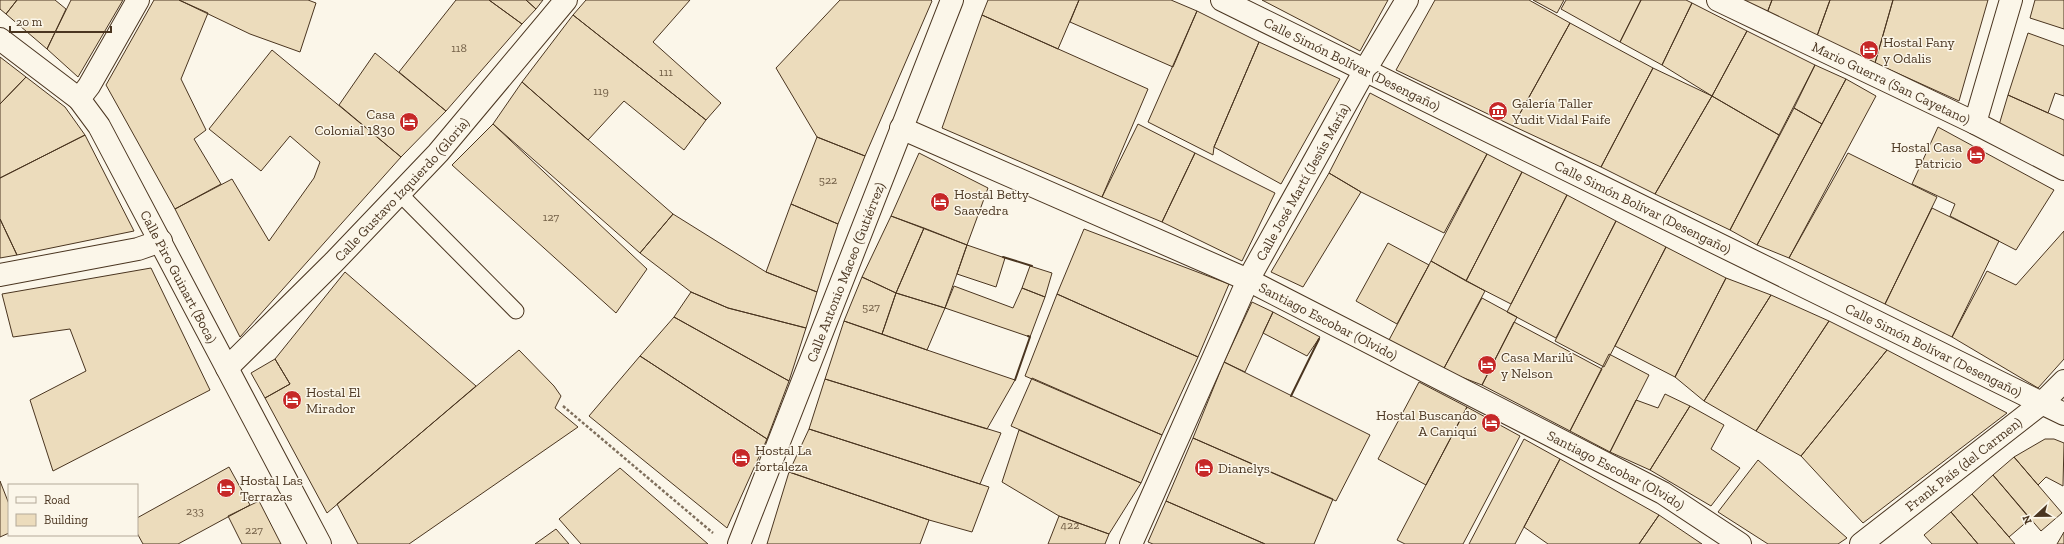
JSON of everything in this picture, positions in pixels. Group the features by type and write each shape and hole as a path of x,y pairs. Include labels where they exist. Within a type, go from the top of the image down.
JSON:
{"street":[{"path":"79,99 89,86 138,0"},
{"name":"Calle Gustavo Izquierdo (Gloria)","path":"227,368 334,262 438,153 566,0"},
{"name":"Calle Antonio Maceo (Gutiérrez)","path":"739,544 952,0"},
{"name":"Calle Simón Bolívar (Desengaño)","path":"1223,0 2064,414"},
{"name":"Calle José Martí (Jesús María)","path":"1130,544 1248,280 1365,70 1407,0"},
{"name":"Mario Guerra (San Cayetano)","path":"1718,0 1975,122 2064,169"},
{"path":"1975,122 2011,0"},
{"name":"Calle Piro Guinart (Boca)","path":"0,40 79,99 99,126 320,544"},
{"name":"Santiago Escobar (Olvido)","path":"901,128 1248,280 1663,493 1740,544"},
{"path":"0,275 138,249 161,241"},
{"name":"Frank País (del Carmen)","path":"1861,544 2042,403 2064,381"}],"lane":[{"path":"400,194 516,311"}],"path":[{"path":"563,406 718,536"}],"building":[{"path":"0,0 17,0 6,14 0,9"},
{"path":"17,0 55,0 66,9 47,49 6,14"},
{"path":"71,0 123,0 78,77 47,49"},
{"path":"154,0 179,0 208,13 181,79 206,130 194,139 221,184 175,209 106,85"},
{"path":"179,0 308,0 316,3 300,52 250,34"},
{"path":"456,0 489,0 522,24 446,111 399,72"},
{"path":"489,0 526,0 536,9 522,24"},
{"path":"526,0 543,0 536,9"},
{"path":"586,0 690,0 653,42 721,103 706,120 573,15"},
{"path":"840,0 932,1 865,156 817,137 776,68"},
{"path":"988,0 1079,0 1058,49 982,15"},
{"path":"1079,0 1171,0 1197,11 1173,67 1070,22"},
{"path":"1262,0 1388,0 1360,51"},
{"path":"1435,0 1529,0 1570,23 1513,126 1396,70"},
{"path":"1533,0 1564,0 1557,13"},
{"path":"1566,0 1641,0 1620,42 1561,9"},
{"path":"1641,0 1686,0 1692,3 1662,65 1620,42"},
{"path":"1740,0 1772,0 1767,13"},
{"path":"1772,0 1830,0 1817,36 1767,13"},
{"path":"1830,0 1893,0 1875,63 1817,36"},
{"path":"1893,0 1988,0 1959,101 1875,63"},
{"path":"2035,0 2064,0 2064,29 2030,18"},
{"path":"1692,3 1747,31 1712,96 1662,65"},
{"path":"1197,11 1259,42 1214,147 1213,155 1148,122"},
{"path":"573,15 706,120 684,150 624,101 588,140 522,82"},
{"path":"982,15 1148,89 1102,197 942,128"},
{"path":"1570,23 1653,68 1601,167 1513,126"},
{"path":"1747,31 1815,65 1779,135 1712,96"},
{"path":"2028,33 2064,46 2064,96 2055,93 2048,113 2008,95"},
{"path":"1259,42 1340,79 1281,184 1214,147"},
{"path":"272,50 401,157 240,337 175,209 232,179 269,241 314,178 320,162 290,136 261,171 209,129"},
{"path":"375,53 446,111 401,157 339,105"},
{"path":"0,57 26,77 0,104"},
{"path":"1815,65 1846,79 1822,124 1794,108"},
{"path":"1653,68 1712,96 1655,194 1601,167"},
{"path":"26,77 65,107 85,135 0,178 0,104"},
{"path":"1846,79 1876,96 1789,258 1757,245"},
{"path":"522,82 673,214 640,253 493,124"},
{"path":"1370,93 1487,154 1444,233 1361,192 1329,173"},
{"path":"2008,95 2064,120 2064,156 1999,125"},
{"path":"1712,96 1779,135 1730,230 1655,194"},
{"path":"1794,108 1822,124 1757,245 1730,230"},
{"path":"493,124 647,269 616,313 452,165"},
{"path":"1138,124 1195,153 1162,222 1102,197"},
{"path":"1938,127 2054,190 2016,250 1950,216 1955,204 1912,184"},
{"path":"85,135 134,231 17,255 0,219 0,178"},
{"path":"817,137 865,156 838,224 791,204"},
{"name":"Hostal Betty Saavedra","path":"919,153 988,188 967,245 891,216"},
{"path":"1195,153 1275,193 1242,261 1162,222"},
{"path":"1848,153 1937,197 1885,304 1789,258"},
{"path":"1487,154 1522,172 1466,281 1431,261"},
{"path":"1522,172 1567,195 1511,304 1466,281"},
{"path":"1329,173 1361,192 1303,287 1271,272"},
{"path":"1567,195 1616,221 1556,338 1507,312"},
{"path":"791,204 838,224 817,292 766,272"},
{"path":"1932,208 1999,241 1952,337 1885,304"},
{"path":"673,214 766,272 817,292 806,328 728,308 691,292 640,253"},
{"path":"891,216 924,228 896,293 862,277"},
{"path":"0,219 17,255 0,258"},
{"path":"1616,221 1666,247 1604,367 1555,341"},
{"path":"924,228 967,245 945,308 896,293"},
{"path":"1084,229 1229,284 1198,357 1057,294"},
{"path":"2064,231 2064,359 2038,388 1952,337 1987,271 2016,285"},
{"path":"1388,243 1429,265 1397,324 1356,301"},
{"path":"967,245 1005,258 996,287 957,274"},
{"path":"1666,247 1726,278 1675,377 1615,346"},
{"path":"1431,261 1485,291 1443,370 1389,340"},
{"path":"1030,266 1052,273 1045,297 1022,288"},
{"path":"151,268 210,390 53,471 30,400 86,371 70,329 13,337 2,294"},
{"path":"345,272 476,386 327,513 265,398 290,384 275,359"},
{"path":"862,277 896,293 882,334 844,321"},
{"path":"1726,278 1771,295 1704,401 1675,377"},
{"path":"954,286 1013,308 1022,288 1045,297 1030,337 945,308"},
{"path":"691,292 728,308 806,328 789,381 674,317"},
{"path":"896,293 945,308 927,350 882,334"},
{"path":"1057,294 1198,357 1162,435 1025,376"},
{"path":"1771,295 1829,321 1756,431 1704,401"},
{"path":"1482,298 1517,317 1482,385 1443,370"},
{"path":"1252,302 1273,312 1245,372 1224,362"},
{"path":"1273,312 1320,337 1307,356 1263,333"},
{"path":"674,317 789,381 767,439 640,356"},
{"path":"844,321 1015,380 987,429 825,379"},
{"path":"1829,321 1887,350 1801,456 1756,431"},
{"path":"1514,322 1602,369 1570,431 1482,385"},
{"path":"519,350 554,386 561,396 555,408 578,427 409,544 358,544 337,504"},
{"path":"1887,350 2007,413 1863,523 1801,456"},
{"path":"1609,354 1649,375 1610,452 1570,431"},
{"path":"640,356 767,439 727,528 589,416"},
{"path":"275,359 290,384 265,398 251,373"},
{"path":"1224,362 1370,435 1336,501 1193,438"},
{"path":"1032,378 1162,435 1141,483 1011,426"},
{"path":"825,379 1001,433 980,484 809,429"},
{"path":"1419,382 1467,407 1426,485 1378,459"},
{"path":"1665,394 1690,406 1650,470 1610,452 1636,400 1658,408"},
{"path":"1690,406 1724,425 1711,449 1740,468 1711,506 1650,470"},
{"path":"1467,407 1520,436 1463,544 1405,544 1397,540"},
{"path":"809,429 989,487 972,532 929,520 789,472"},
{"path":"1019,430 1141,483 1109,534 1059,516 1002,482"},
{"path":"1193,438 1333,499 1314,544 1265,544 1166,501"},
{"path":"1524,439 1560,459 1515,544 1469,544"},
{"path":"2045,439 2054,439 2064,443 2063,486 2046,477 2038,485 2014,457"},
{"path":"2014,457 2062,513 2041,531 1993,475"},
{"path":"1560,459 1659,515 1639,544 1548,544 1524,527"},
{"path":"1758,460 1847,538 1838,544 1768,544 1718,512"},
{"path":"229,467 250,505 178,544 143,544 138,535 138,517"},
{"path":"620,468 708,544 581,544 559,519"},
{"path":"789,472 929,520 920,544 767,544"},
{"path":"1993,475 2030,519 2009,537 1972,494"},
{"path":"0,481 8,501 8,533 0,537"},
{"path":"1972,494 2015,544 1978,544 1951,512"},
{"path":"259,501 281,544 242,544 228,516"},
{"path":"1166,501 1265,544 1153,544 1148,542"},
{"path":"1951,512 1978,544 1932,544 1924,535"},
{"path":"1659,515 1702,544 1639,544"},
{"path":"1059,516 1109,534 1105,544 1048,544"},
{"path":"556,529 569,544 535,544"},
{"path":"2064,532 2064,544 2057,544"}],"wall":[{"path":"1003,257 1032,266"},
{"path":"1015,380 1030,337 1028,336"},
{"path":"1291,396 1319,339"}],"place":[{"name":"Hostal Fany y Odalis","path":"1869,50"},
{"name":"Galería Taller Yudit Vidal Faife","path":"1498,111"},
{"name":"Casa Colonial 1830","path":"409,122"},
{"name":"Hostal Casa Patricio","path":"1976,155"},
{"name":"Hostal Betty Saavedra","path":"940,202"},
{"name":"Casa Marilú y Nelson","path":"1487,365"},
{"name":"Hostal El Mirador","path":"292,400"},
{"name":"Hostal Buscando A Caniquí","path":"1491,423"},
{"name":"Hostal La fortaleza","path":"741,458"},
{"name":"Dianelys","path":"1204,468"},
{"name":"Hostal Las Terrazas","path":"226,488"}]}
